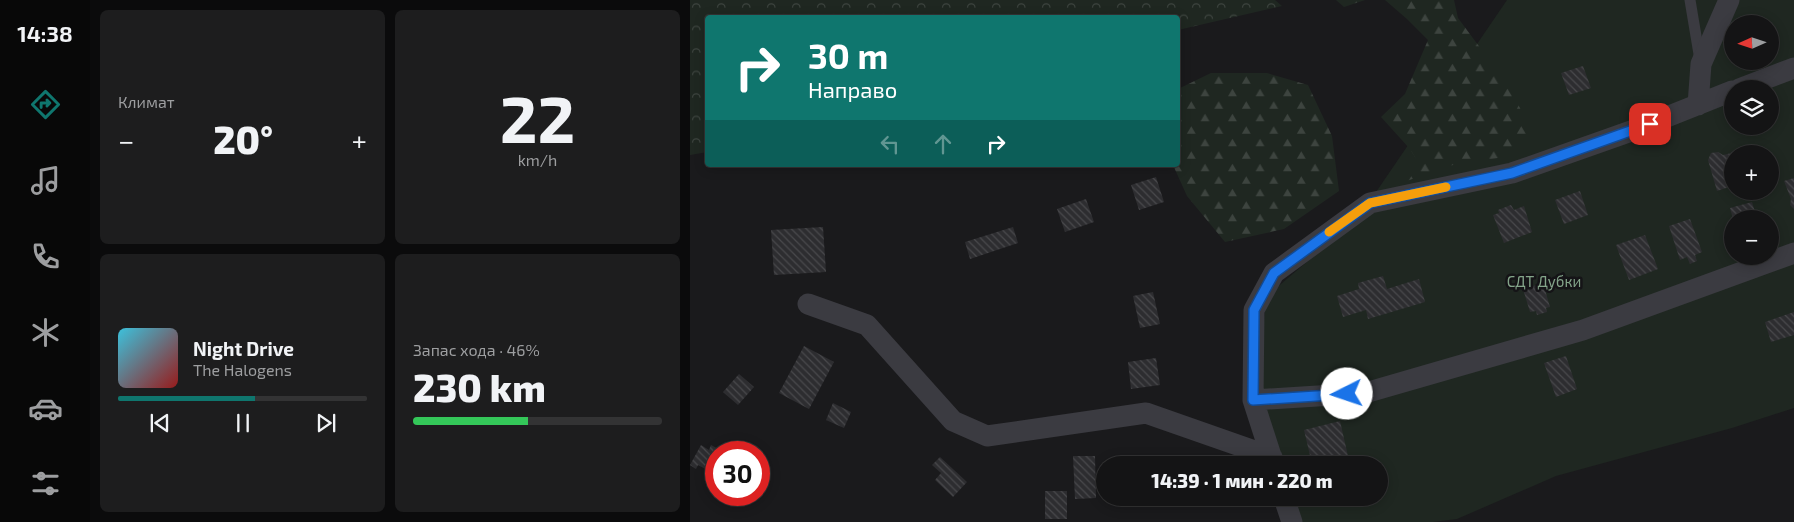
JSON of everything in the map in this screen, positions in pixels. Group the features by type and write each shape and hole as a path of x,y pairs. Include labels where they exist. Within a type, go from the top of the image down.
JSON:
{"street":[{"path":"1698,105 1701,64 1729,0"},
{"path":"1770,80 1790,74"},
{"path":"1271,456 1253,400 1254,310 1274,273 1370,203 1512,173 1634,130 1724,94"},
{"path":"1253,400 1366,393 1583,330 1794,253"},
{"path":"808,304 867,325 953,421 987,436 1146,413 1260,456"},
{"path":"1287,506 1292,522"}],"lane":[{"path":"1690,0 1701,64"}],"green space":[{"path":"690,0 1275,0 1282,6 1180,30 1180,15 705,15 705,152 690,155"},
{"path":"1336,0 1365,0 1344,7"},
{"path":"1385,0 1454,0 1458,18 1504,80 1520,108 1532,140 1504,157 1447,166 1388,188 1417,160 1410,149 1381,117 1405,94 1428,40"},
{"name":"СДТ Дубки","path":"1507,0 1794,0 1794,408 1732,428 1556,476 1457,519 1433,522 1302,522 1296,506 1388,506 1388,456 1279,456 1258,393 1266,297 1359,217"},
{"path":"1211,73 1267,73 1308,85 1332,136 1339,191 1284,229 1225,242 1187,196 1174,167 1180,167 1180,88"}],"building":[{"path":"1583,66 1591,88 1569,95 1561,73"},
{"path":"1718,152 1724,155 1724,189 1717,191 1708,160 1711,153"},
{"path":"1156,177 1164,202 1139,210 1131,185"},
{"path":"1794,178 1794,209 1790,205 1791,199 1784,181"},
{"path":"1580,191 1588,215 1564,224 1555,200"},
{"path":"1086,199 1094,222 1065,232 1057,209"},
{"path":"1752,202 1754,210 1731,210 1730,208"},
{"path":"1511,205 1514,210 1524,206 1532,232 1504,243 1493,215 1499,213 1498,210"},
{"path":"1690,219 1702,252 1695,255 1697,261 1690,264 1687,257 1680,260 1669,226"},
{"path":"823,227 826,272 774,275 771,230"},
{"path":"1013,227 1018,243 970,259 965,242"},
{"path":"1645,235 1658,269 1629,280 1616,245"},
{"path":"1383,276 1387,289 1419,279 1425,302 1368,319 1366,310 1343,317 1337,296 1359,289 1358,283"},
{"path":"1543,283 1550,307 1546,308 1547,312 1537,315 1536,311 1530,312 1523,289"},
{"path":"1153,292 1160,324 1140,328 1133,296"},
{"path":"1794,312 1794,335 1771,342 1765,322"},
{"path":"804,346 834,362 809,409 779,393"},
{"path":"1566,356 1577,389 1556,397 1544,363"},
{"path":"1156,358 1160,385 1131,389 1128,362"},
{"path":"739,374 754,387 738,405 723,392"},
{"path":"833,403 851,412 844,428 826,420"},
{"path":"1340,421 1348,456 1310,456 1304,430"},
{"path":"701,445 705,448 705,469 698,465 696,469 690,465"},
{"path":"1073,456 1095,456 1096,498 1075,499"},
{"path":"940,457 967,482 953,497 935,480 941,473 932,465"},
{"path":"1045,491 1067,491 1067,519 1045,519"}],"slow traffic":[{"path":"1329,232 1370,203 1446,187"}],"route":[{"path":"1347,394 1253,400 1254,310 1274,273 1370,203 1512,173 1650,124"}]}
